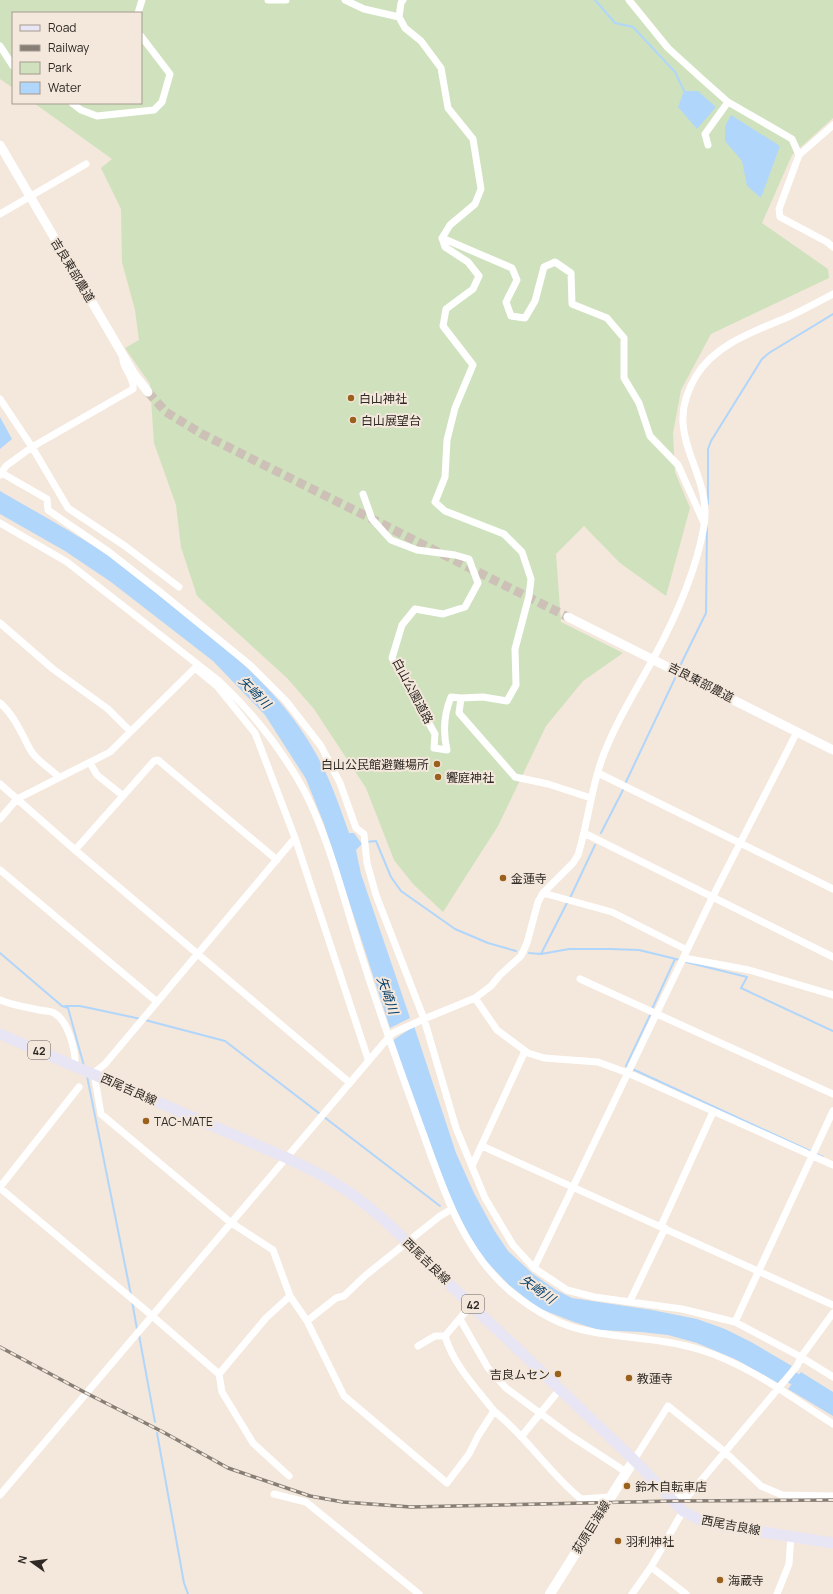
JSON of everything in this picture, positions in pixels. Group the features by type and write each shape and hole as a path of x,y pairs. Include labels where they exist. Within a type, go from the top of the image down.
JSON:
{"main road":[{"name":"西尾吉良線","path":"0,1034 94,1073 287,1158 329,1180 372,1210 408,1242 422,1258 560,1388 634,1460 683,1511 700,1520 724,1526 791,1535 833,1543"},
{"name":"荻原巨海線","path":"550,1594 634,1460"}],"street":[{"path":"138,12 142,0"},
{"path":"268,0 286,0"},
{"path":"345,0 364,9 400,17"},
{"path":"403,0 400,3 400,17 406,28 421,41 442,68 448,108 473,139 481,189 475,204 450,225 442,238"},
{"path":"628,0 668,48 728,102 792,139 798,155"},
{"path":"73,104 81,110 97,116 154,110 162,102 170,74 142,37"},
{"path":"0,46 12,64"},
{"path":"708,145 705,134 728,102"},
{"path":"833,125 798,155 779,209 780,217 827,242 833,247"},
{"name":"吉良東部農道","path":"0,145 134,374 148,392"},
{"path":"0,214 86,164"},
{"path":"442,238 512,268 517,280 506,302 511,316 525,318 535,301 544,267 555,262 571,273 572,304 607,318 624,338 624,378 639,403 650,436 678,466 704,523"},
{"path":"442,238 445,247 468,262 479,276 473,289 446,309 443,326 472,365 450,427 447,440 445,477 435,502 444,511 504,534 522,552 531,579 529,596 515,649 516,685 507,701 483,697 461,698 459,713 515,777 548,784 591,798"},
{"path":"0,1496 230,1222 325,1113 368,1059 391,1035 424,1019 476,998 491,986 500,975 521,956 527,943 538,902 543,892 573,863 578,855 591,798 607,746 654,658 682,601 701,541 705,505 703,489 687,447 683,430 684,404 687,392 697,374 708,361 730,342 802,310 833,294"},
{"path":"123,355 122,362 133,384 133,389 32,447 6,466 1,473 47,499 48,510 109,552 250,665 303,721 321,746 340,783 356,828 364,834 367,863 376,895 424,1019 456,1128 485,1198 512,1245 534,1268 567,1290 594,1297 682,1309 735,1322 801,1357 833,1377"},
{"path":"0,399 32,447 68,508 125,546 179,587"},
{"name":"白山公園道路","path":"363,494 372,519 391,540 417,550 455,555 468,559 478,583 465,607 443,614 415,609 402,625 392,658 435,734 434,748 447,750 444,740 447,708 451,697 461,698"},
{"path":"0,523 67,562 236,697 270,738 305,793 324,836 391,1035 452,1209 472,1246 494,1275 510,1291 545,1315 586,1331 668,1341 705,1351 780,1387 833,1424"},
{"name":"吉良東部農道","path":"568,617 654,658 833,750"},
{"path":"0,623 53,669 108,709 130,731"},
{"path":"0,819 17,799 59,777 90,764 110,752 197,666"},
{"path":"197,666 216,686 255,733 295,838 368,1059"},
{"path":"0,703 6,708 24,735 32,752 59,777"},
{"path":"534,1268 655,1014 684,958 712,896 797,732"},
{"path":"75,850 154,761 158,760 277,860"},
{"path":"90,764 97,774 122,796"},
{"path":"598,773 833,889"},
{"path":"0,784 197,954 350,1082"},
{"path":"584,833 833,957"},
{"path":"295,838 156,1001 105,1064 94,1073 101,1114 230,1222 273,1250 290,1296 307,1321 344,1396 447,1483 470,1454 478,1436 494,1411"},
{"path":"0,870 156,1001"},
{"path":"543,892 612,912 687,950"},
{"path":"684,958 749,970 833,995"},
{"path":"580,979 833,1094"},
{"path":"476,998 497,1030 525,1051 544,1058 598,1062 628,1073 833,1165"},
{"path":"0,1000 9,1004 54,1013 65,1025 76,1056 76,1066"},
{"path":"472,1166 525,1051"},
{"path":"79,1088 0,1188 143,1308 149,1319 219,1374 222,1392 253,1443 288,1476"},
{"path":"735,1322 833,1111"},
{"path":"630,1301 713,1112"},
{"path":"482,1146 833,1305"},
{"path":"307,1321 336,1298 344,1296 366,1275 440,1216 452,1209"},
{"path":"219,1374 266,1318 290,1296"},
{"path":"418,1346 435,1336 445,1336 472,1304"},
{"path":"669,1498 688,1496 797,1366 801,1357 833,1313"},
{"path":"460,1319 488,1368 506,1388 571,1436 626,1472"},
{"path":"445,1336 447,1343 465,1374 494,1411 521,1437 563,1484 582,1499 610,1497"},
{"path":"521,1437 560,1388"},
{"path":"634,1460 668,1406 725,1452 761,1486 774,1492 789,1496 833,1496"},
{"path":"274,1494 306,1502 419,1594"},
{"path":"632,1594 651,1567 683,1511"},
{"path":"777,1594 789,1564 791,1535"},
{"path":"651,1567 686,1594"}],"green space":[{"path":"0,0 833,0 833,118 792,155 762,223 828,269 829,278 711,334 681,390 673,433 675,472 690,508 666,596 620,563 584,526 556,554 561,622 623,653 583,681 546,726 498,826 443,912 413,884 394,860 366,788 314,709 287,678 197,596 181,547 176,505 154,443 150,384 125,348 139,340 135,310 122,262 121,209 101,168 112,159 35,104 142,104 142,12 12,12 12,87 0,79"}],"water":[{"path":"684,91 698,91 716,107 697,129 678,107"},
{"path":"731,115 780,146 761,198 747,186 742,161 725,141 725,126"},
{"path":"0,417 12,439 0,449"},
{"path":"0,491 87,541 120,563 246,666 290,715 315,752 325,772 349,833 354,833 362,844 356,850 361,874 410,1018 390,1028 324,824 306,779 265,715 213,661 111,582 65,551 0,514"},
{"path":"414,1026 456,1153 474,1193 494,1230 508,1251 533,1274 556,1290 572,1298 652,1310 697,1319 725,1329 792,1366 778,1383 737,1360 697,1343 668,1335 599,1330 574,1322 538,1308 509,1285 484,1259 470,1239 448,1192 392,1041"},
{"path":"801,1372 833,1392 833,1416 788,1389"}],"waterway":[{"path":"595,0 615,23 633,27 675,72 684,91"},
{"path":"708,504 708,449 711,441 762,359 769,353 833,314"},
{"path":"678,670 706,613 707,526"},
{"path":"625,784 677,674"},
{"path":"601,833 624,788"},
{"path":"366,842 376,841 391,877 401,891 455,929 488,943 516,951"},
{"path":"570,898 595,845"},
{"path":"541,954 568,901"},
{"path":"529,953 541,954 569,949 639,950 680,960"},
{"path":"0,953 62,1006 68,1008 84,1066"},
{"path":"652,1009 675,959"},
{"path":"686,962 747,977 741,988 833,1031"},
{"path":"65,1006 80,1006 141,1019"},
{"path":"651,1013 626,1066 823,1157"},
{"path":"145,1020 225,1041 440,1206"},
{"path":"87,1076 131,1295"},
{"path":"132,1301 137,1329"},
{"path":"139,1335 155,1422"},
{"name":"矢崎川","path":"778,1369 833,1402"},
{"path":"157,1433 184,1583 188,1594"}],"tunnel":[{"path":"148,392 166,412 202,434 568,617"}],"railway":[{"path":"0,1347 163,1432 228,1468 310,1496 343,1502 411,1507 674,1501 833,1500"}],"place":[{"name":"白山神社","path":"351,398"},
{"name":"白山展望台","path":"353,420"},
{"name":"白山公民館避難場所","path":"437,764"},
{"name":"饗庭神社","path":"438,777"},
{"name":"金蓮寺","path":"503,878"},
{"name":"TAC-MATE","path":"146,1121"},
{"name":"吉良ムセン","path":"558,1374"},
{"name":"教蓮寺","path":"629,1378"},
{"name":"鈴木自転車店","path":"627,1486"},
{"name":"羽利神社","path":"618,1541"},
{"name":"海蔵寺","path":"720,1580"}]}
